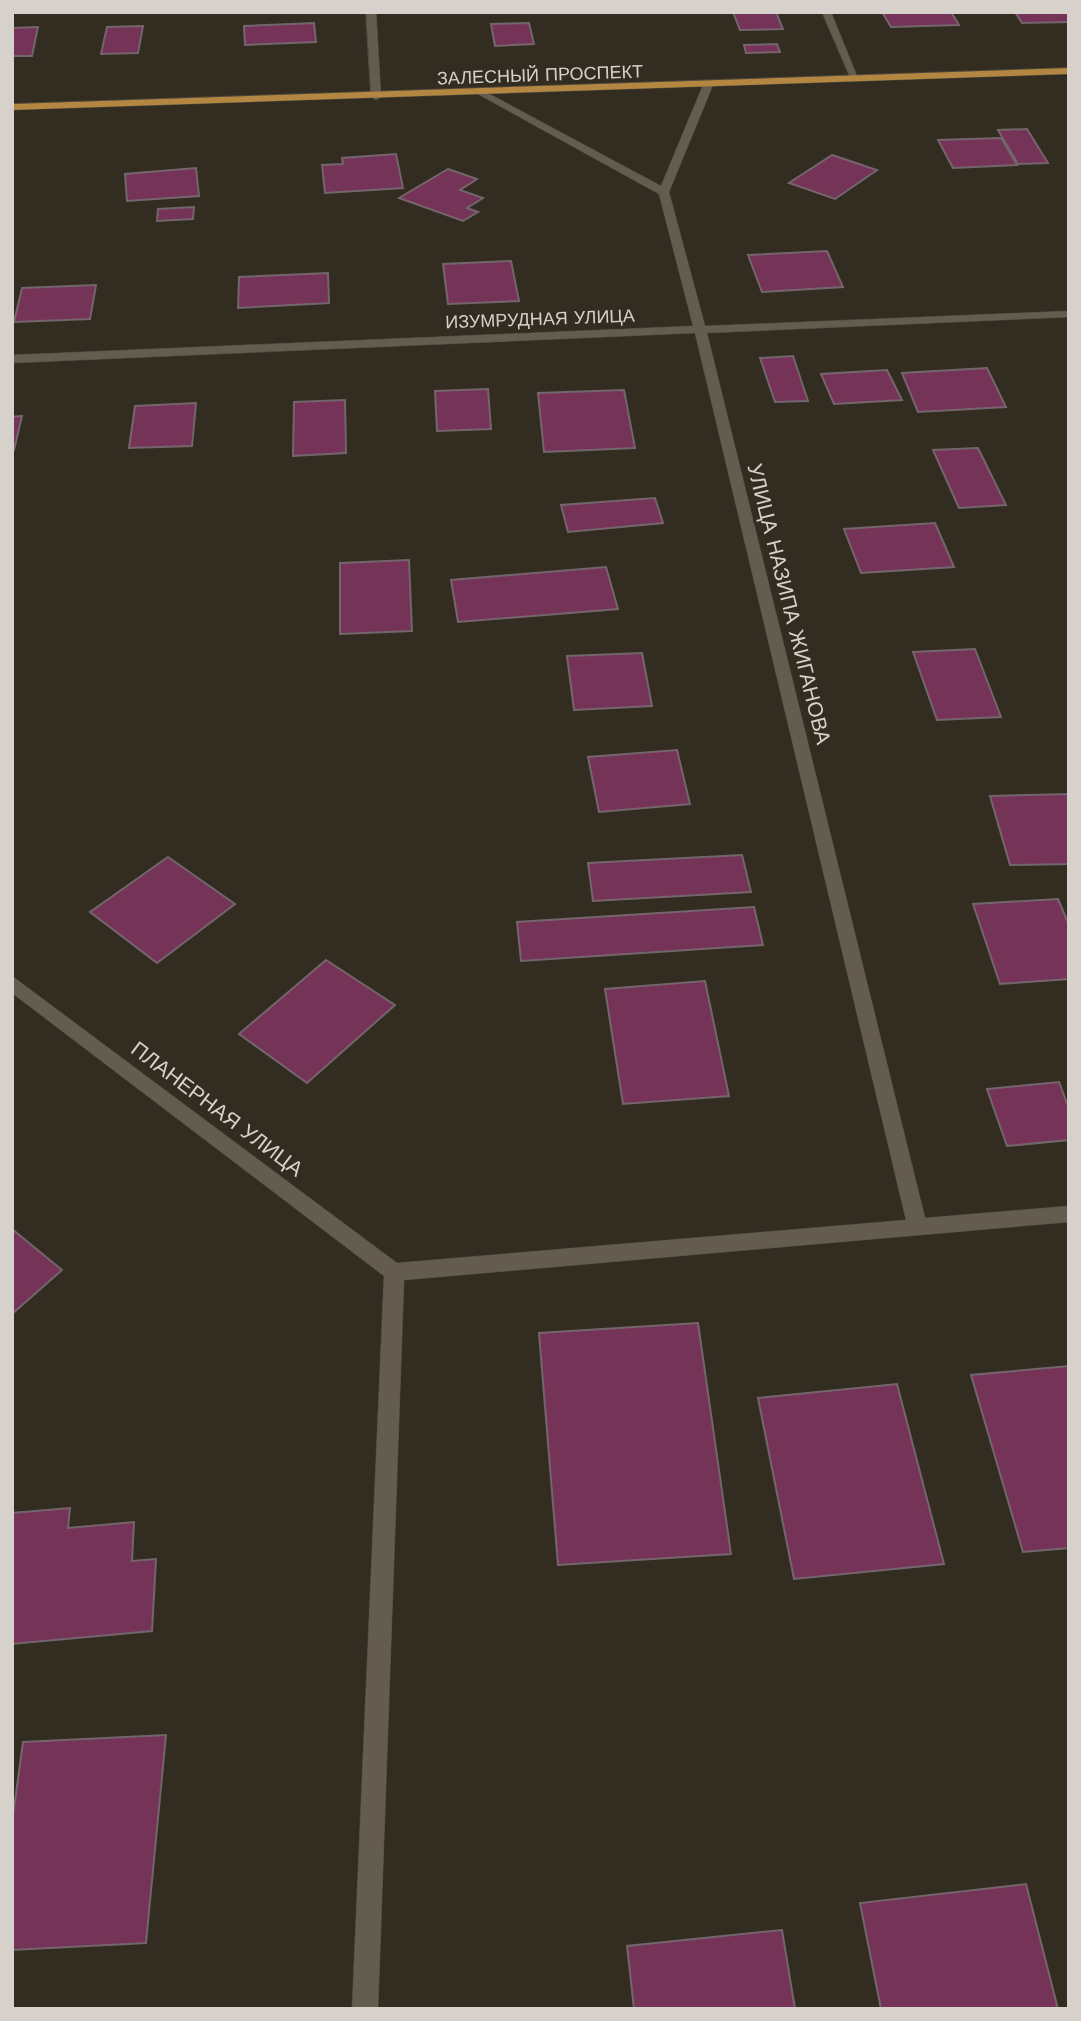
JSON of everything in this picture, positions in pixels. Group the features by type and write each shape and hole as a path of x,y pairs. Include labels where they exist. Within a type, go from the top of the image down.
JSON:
{"main road":[{"name":"ЗАЛЕСНЫЙ ПРОСПЕКТ","path":"12,107 376,97 1069,71"}],"street":[{"path":"371,12 376,97"},
{"path":"826,12 856,79"},
{"path":"481,93 664,192 708,85"},
{"name":"УЛИЦА НАЗИПА ЖИГАНОВА","path":"664,192 701,330 918,1229"},
{"name":"ИЗУМРУДНАЯ УЛИЦА","path":"12,359 1069,314"},
{"name":"ПЛАНЕРНАЯ УЛИЦА","path":"12,983 394,1272"},
{"path":"365,2009 394,1272 1069,1214"}],"building":[{"path":"733,12 776,12 783,29 740,30"},
{"path":"882,12 951,12 959,25 891,27"},
{"path":"1015,12 1069,12 1069,22 1022,23"},
{"path":"314,23 316,42 245,45 244,26"},
{"path":"529,23 534,44 495,46 491,24"},
{"path":"143,26 138,53 101,54 107,27"},
{"path":"38,27 32,56 12,56 12,28"},
{"path":"777,44 780,52 746,53 744,45"},
{"path":"1027,129 1048,163 1018,164 998,130"},
{"path":"1001,138 1017,165 953,168 938,140"},
{"path":"396,154 403,188 325,193 322,165 343,164 342,158"},
{"path":"832,155 877,170 835,199 789,183"},
{"path":"196,168 199,196 127,201 125,174"},
{"path":"448,169 477,179 460,190 483,198 467,208 478,212 463,221 399,198"},
{"path":"194,207 193,219 157,221 158,209"},
{"path":"827,251 843,287 762,292 748,255"},
{"path":"511,261 519,301 448,304 443,264"},
{"path":"328,273 329,303 238,308 239,277"},
{"path":"96,285 90,319 14,322 22,288"},
{"path":"793,356 808,401 775,402 760,358"},
{"path":"987,368 1006,407 918,412 902,373"},
{"path":"887,370 902,400 834,404 821,374"},
{"path":"488,389 491,429 437,431 435,391"},
{"path":"624,390 635,448 544,452 538,393"},
{"path":"345,400 346,453 293,456 294,402"},
{"path":"196,403 192,446 129,448 135,406"},
{"path":"22,416 14,450 12,450 12,417"},
{"path":"978,448 1006,505 959,508 933,450"},
{"path":"655,498 663,523 568,532 561,505"},
{"path":"935,523 954,567 861,573 844,529"},
{"path":"409,560 412,631 340,634 340,563"},
{"path":"606,567 618,609 458,622 451,580"},
{"path":"975,649 1001,717 937,720 913,652"},
{"path":"642,653 652,706 574,710 567,656"},
{"path":"677,750 690,804 599,812 588,757"},
{"path":"1069,794 1069,864 1010,865 990,796"},
{"path":"742,855 751,892 593,901 588,863"},
{"path":"168,857 235,904 157,963 90,912"},
{"path":"1058,899 1069,925 1069,979 1000,984 973,904"},
{"path":"754,907 763,945 521,961 517,922"},
{"path":"326,960 395,1005 307,1083 239,1034"},
{"path":"705,981 729,1096 623,1104 605,989"},
{"path":"1059,1082 1069,1109 1069,1140 1007,1146 987,1089"},
{"path":"12,1229 62,1270 12,1314"},
{"path":"698,1323 731,1554 558,1565 539,1333"},
{"path":"1069,1366 1069,1548 1023,1552 971,1375"},
{"path":"897,1384 944,1564 794,1579 758,1398"},
{"path":"70,1508 68,1528 134,1522 132,1561 156,1559 152,1631 12,1644 12,1513"},
{"path":"166,1735 146,1943 12,1950 12,1823 23,1742"},
{"path":"1026,1884 1058,2009 881,2009 860,1903"},
{"path":"782,1930 795,2009 634,2009 627,1946"}]}
